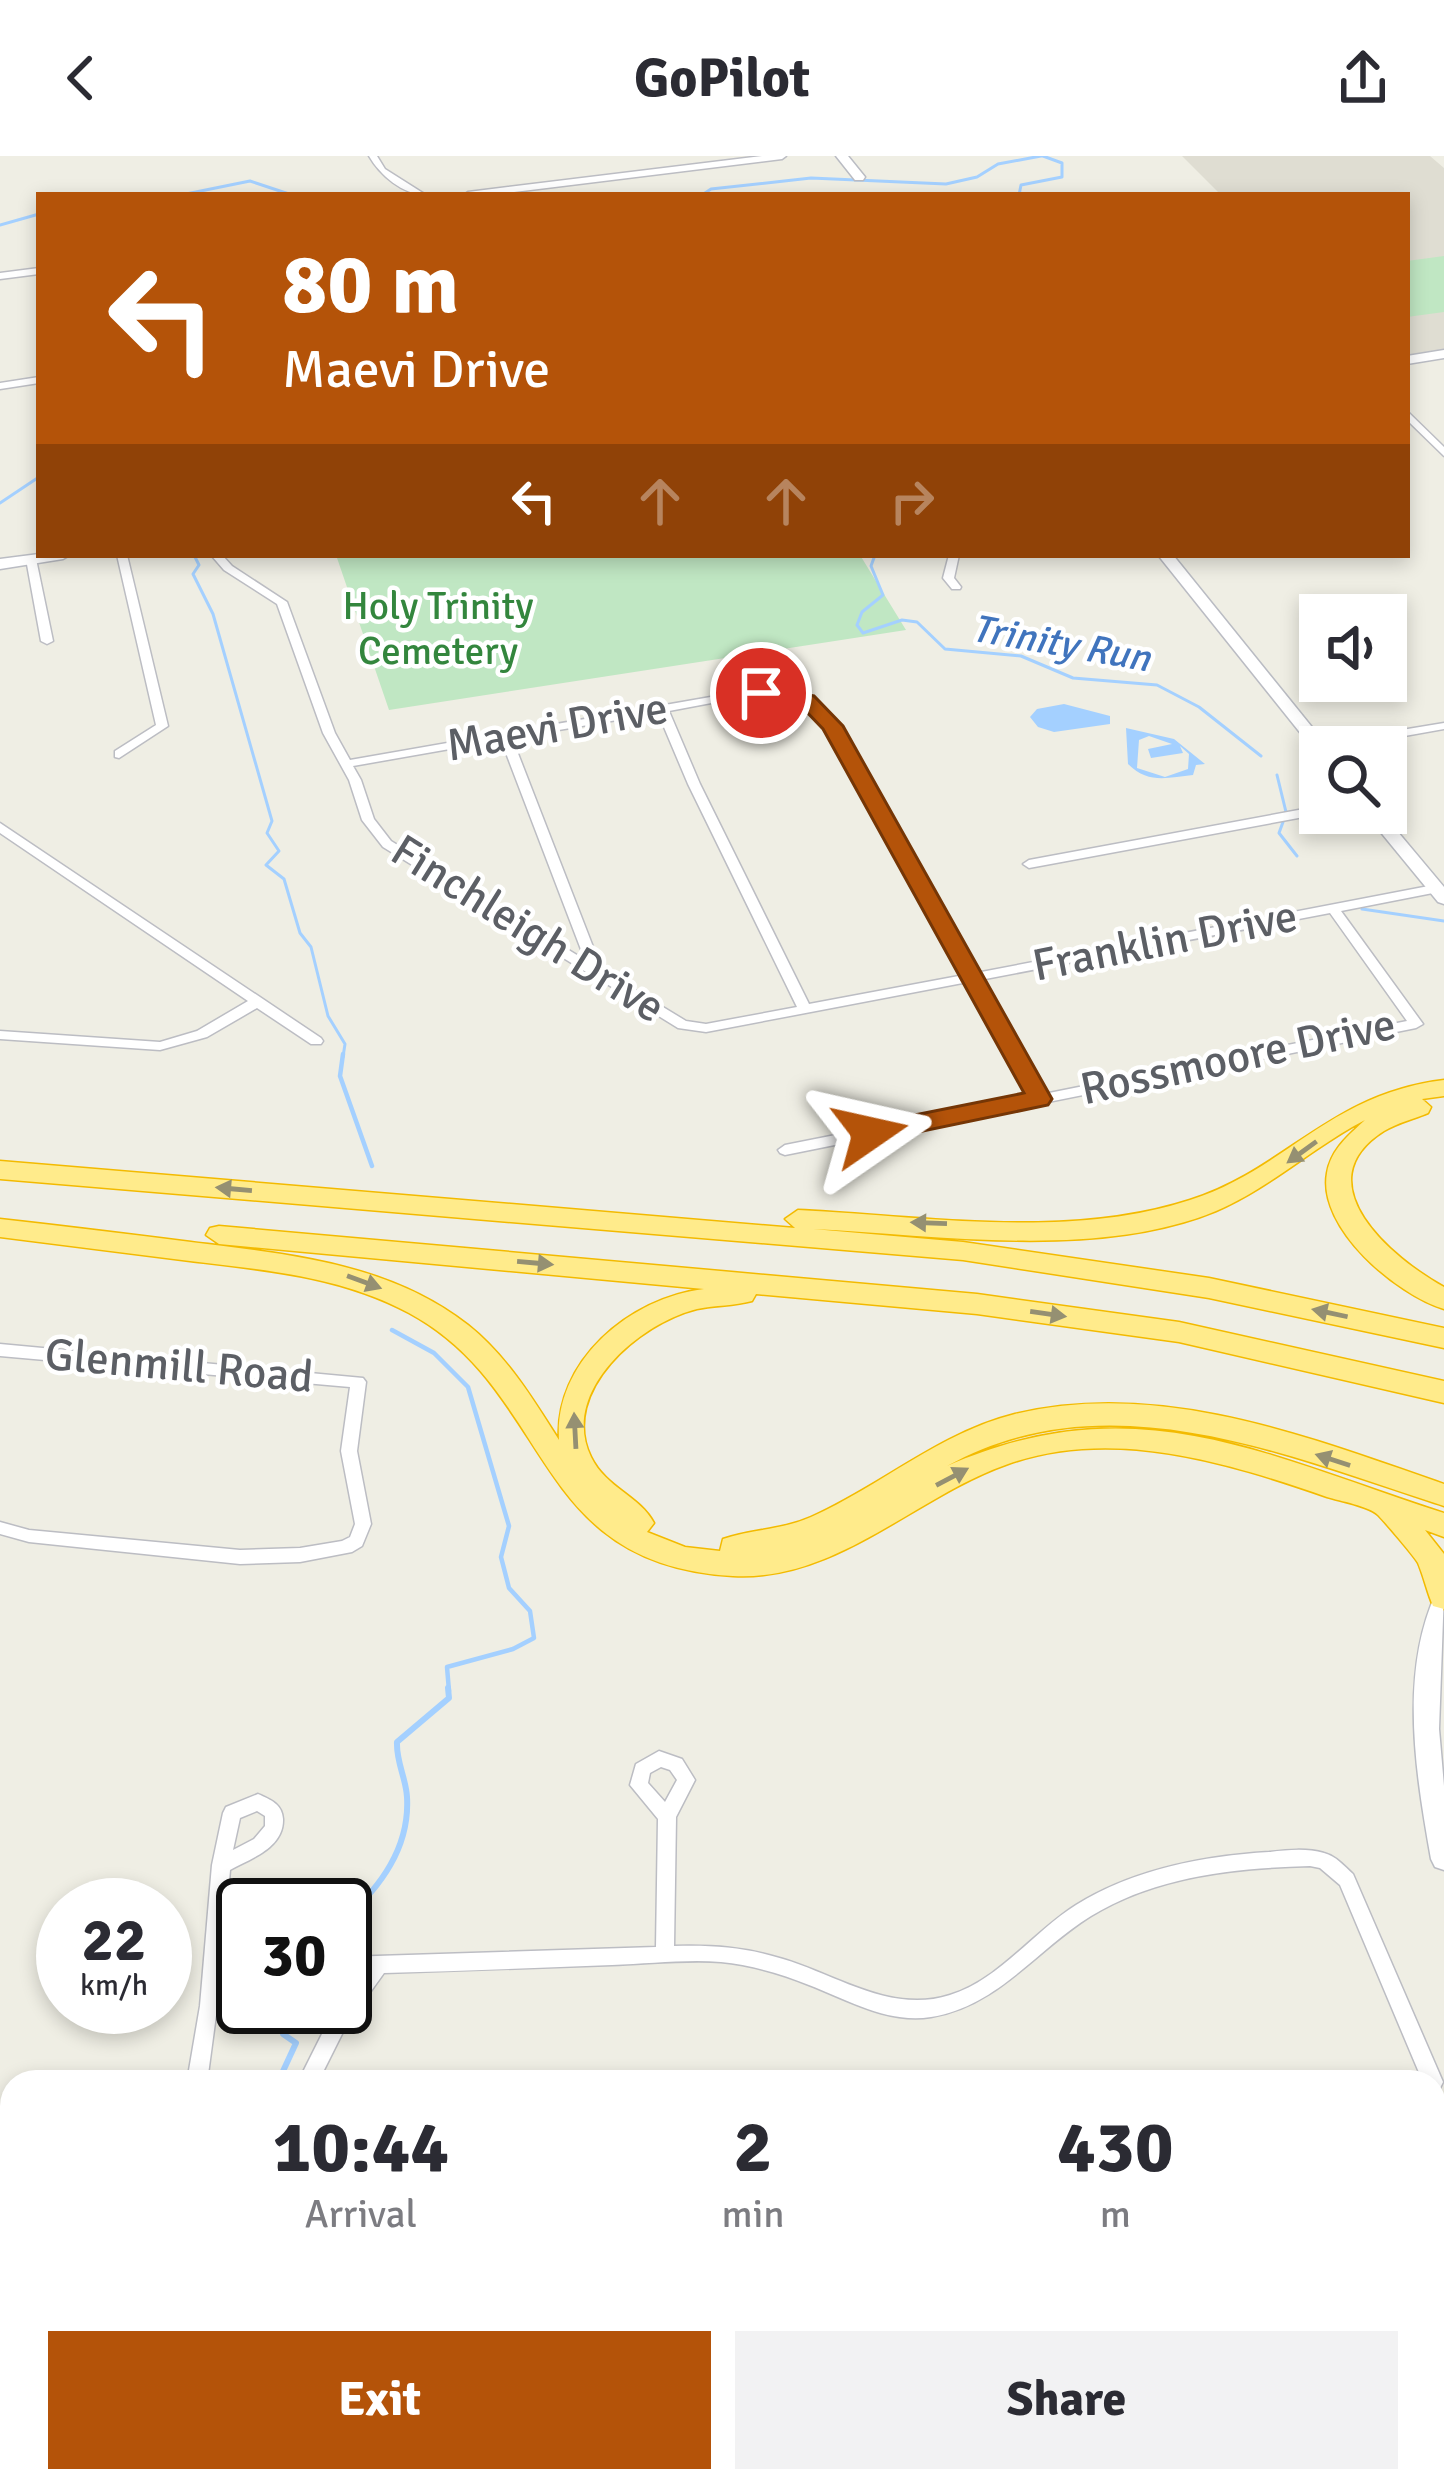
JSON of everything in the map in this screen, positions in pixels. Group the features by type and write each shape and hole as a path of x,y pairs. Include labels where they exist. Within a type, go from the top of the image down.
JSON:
{"highway":[{"path":"406,1204 1019,1226 1123,1223 1226,1197 1278,1169 1361,1110 1408,1092 1444,1088"},
{"path":"1444,1103 1397,1113 1360,1137 1340,1172 1340,1192 1345,1214 1374,1256 1444,1299"},
{"path":"0,1170 963,1251 1209,1288 1444,1338"},
{"path":"0,1214 977,1304 1179,1332 1444,1392"},
{"path":"0,1228 303,1264 402,1297 452,1327 480,1351 596,1515 637,1542 686,1559 721,1565 794,1559 844,1540 980,1463 1028,1447 1075,1438 1175,1441 1239,1457 1375,1507 1409,1528 1429,1553 1444,1599"},
{"path":"977,1304 728,1294 660,1309 607,1343 577,1391 574,1445 584,1472 626,1516 670,1537 720,1547 787,1541 817,1530 960,1446 1057,1417 1125,1414 1196,1422 1270,1440 1444,1495"},
{"path":"1386,1477 1444,1482"},
{"path":"1339,1493 1444,1525"}],"street":[{"path":"373,156 382,171 417,192"},
{"path":"492,192 782,156"},
{"path":"842,156 866,185"},
{"path":"0,275 36,271"},
{"path":"1410,360 1444,354"},
{"path":"0,386 36,380"},
{"path":"1410,417 1444,453"},
{"path":"0,564 44,558"},
{"path":"119,754 162,726 123,558"},
{"name":"Finchleigh Drive","path":"219,558 282,602 329,733 347,764 368,820 387,844 682,1025"},
{"path":"953,558 948,578 956,587"},
{"path":"1167,558 1305,726"},
{"path":"31,560 47,641"},
{"name":"Maevi Drive","path":"347,764 773,693 807,700 821,712 1040,1099"},
{"path":"662,709 805,1010"},
{"path":"1407,732 1444,726"},
{"path":"506,737 599,978"},
{"path":"1029,863 1299,814"},
{"path":"0,827 316,1040"},
{"path":"1389,834 1439,894"},
{"name":"Franklin Drive","path":"682,1025 706,1028 1333,908 1439,894"},
{"name":"Rossmoore Drive","path":"785,1150 1416,1024 1333,908"},
{"path":"0,1036 160,1046 202,1034 257,1001"},
{"name":"Glenmill Road","path":"0,1350 358,1382 349,1450 363,1525 356,1541 346,1547 299,1556 240,1557 29,1536 0,1528"},
{"path":"1444,1599 1425,1688 1444,1858"},
{"path":"665,1952 667,1816"},
{"path":"372,1964 665,1952 763,1961 876,2003 928,2009 986,1988 1067,1922 1116,1894 1192,1871 1310,1858 1325,1861 1347,1880 1429,2070"},
{"path":"199,2070 221,1865"},
{"path":"314,2070 339,2020 380,1964"},
{"path":"212,1970 216,1970"}],"shaded area":[{"path":"1182,156 1430,156 1444,168 1444,349 1410,355 1410,192 1218,192"}],"green space":[{"path":"1444,256 1444,312 1410,317 1410,261"},
{"name":"Holy Trinity Cemetery","path":"337,558 862,558 906,630 389,710"}],"water":[{"path":"1064,704 1110,716 1110,724 1054,732 1038,727 1030,717 1037,709"},
{"path":"1126,728 1174,739 1205,764 1196,765 1193,775 1159,778 1128,764","holes":["1149,736 1172,744 1148,749 1151,758 1183,753 1180,746 1189,754 1188,769 1165,777 1137,768 1139,740"]}],"waterway":[{"path":"706,192 811,178 946,184 977,177 998,164 1041,156"},
{"name":"Trinity Run","path":"1020,192 1021,185 1062,177 1062,163 1043,156"},
{"path":"196,192 250,181 283,192"},
{"path":"0,225 36,215"},
{"path":"0,503 36,479"},
{"path":"196,558 199,565 193,574 213,614 272,821 267,833 279,851 266,865 284,879 300,933 311,947 328,1016 345,1044 343,1057"},
{"name":"Trinity Run","path":"874,558 871,566 883,595 862,612 857,625 863,633 902,620 917,622 945,649 1021,656 1073,678 1157,685 1199,707 1261,756"},
{"name":"Trinity Run","path":"1277,775 1286,812"},
{"name":"Trinity Run","path":"1283,822 1279,833 1297,856"},
{"name":"Trinity Run","path":"1362,909 1444,921"},
{"path":"343,1054 340,1076 372,1166"},
{"path":"392,1330 434,1353 468,1387 509,1526 501,1557 509,1588 530,1611 534,1638 513,1649 447,1667 449,1691"},
{"path":"372,1891 398,1850 407,1816 397,1742 449,1698 448,1688"},
{"path":"283,2034 296,2043 284,2070"}],"route":[{"path":"761,693 807,700 832,726 1040,1099 870,1133"}]}
